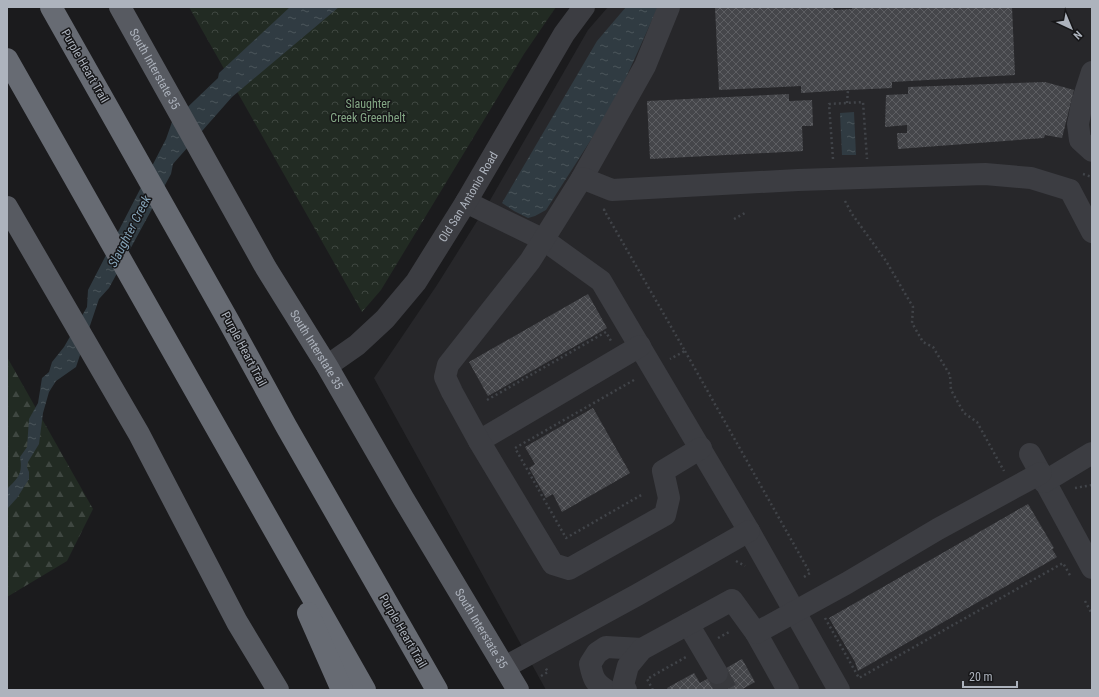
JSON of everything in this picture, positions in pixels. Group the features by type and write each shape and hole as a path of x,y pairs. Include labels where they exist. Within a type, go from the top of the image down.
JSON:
{"highway":[{"name":"Purple Heart Trail","path":"51,7 228,320 286,426 437,690"},
{"path":"7,59 365,690"},
{"path":"260,504 342,690"}],"main road":[{"name":"South Interstate 35","path":"120,7 266,268 327,366 403,498 518,690"},
{"path":"11,214 139,434 237,622 278,690"}],"street":[{"name":"Old San Antonio Road","path":"327,366 357,345 385,319 416,282 466,202 564,34 584,7"},
{"path":"669,7 645,66 582,178 530,261 448,365 445,377 479,441 553,564 569,570 665,515 669,498 663,471 700,448"},
{"path":"1092,72 1082,103 1078,124 1080,140 1092,151"},
{"path":"582,178 612,190 798,180 985,174 1031,178 1070,190 1090,224"},
{"path":"466,202 544,240 601,281 749,531 839,690"},
{"path":"479,441 640,346"},
{"path":"756,633 938,529 1092,453"},
{"path":"1030,454 1092,568"},
{"path":"505,667 749,531"},
{"path":"626,690 623,685 628,666 642,648 732,600 756,633 788,690"},
{"path":"688,624 717,673"},
{"path":"606,690 597,684 592,677 590,664 598,653 606,647 642,648"}],"path":[{"path":"847,103 848,90"},
{"path":"833,162 829,104 864,102 868,159"},
{"path":"845,201 852,214 886,261 913,307 912,323 923,342 933,347 950,374 951,390 964,413 977,422 1006,473"},
{"path":"608,205 604,210 810,573 804,577"},
{"path":"734,218 745,213"},
{"path":"487,400 606,332 612,344"},
{"path":"665,362 685,351"},
{"path":"634,380 515,448 566,538 643,494"},
{"path":"1073,489 1092,485"},
{"path":"731,561 735,560 746,568"},
{"path":"823,614 858,678 1063,563 1071,577"},
{"path":"1085,601 1092,614"},
{"path":"715,640 733,630"},
{"path":"653,690 647,679 686,657"},
{"path":"541,676 548,672 543,664"}],"shaded area":[{"path":"608,7 1092,7 1092,690 546,690 374,378 437,285 489,202 588,30"}],"green space":[{"name":"Slaughter Creek Greenbelt","path":"189,7 556,7 524,54 381,290 362,312"},
{"path":"7,357 93,509 67,561 7,597"}],"water":[{"name":"Slaughter Creek","path":"290,7 339,7 232,97 173,164 171,174 109,288 99,299 76,367 56,381 49,392 43,413 39,444 28,462 27,467 29,479 17,498 7,509 7,489 17,479 20,472 20,457 27,447 29,419 38,403 42,378 49,372 52,362 64,347 87,307 88,290 166,139 172,122 218,78 219,73"},
{"path":"626,7 658,7 624,82 596,132 546,210 528,218 514,211 502,203 597,41"},
{"path":"854,112 856,155 842,155 840,113"}],"building":[{"path":"715,7 833,7 834,10 852,9 852,7 1012,7 1015,75 892,82 892,88 801,93 801,86 719,90"},
{"path":"1045,82 1074,90 1062,138 1045,135 1044,138 898,149 897,133 907,133 907,125 885,127 886,95 908,94 908,87"},
{"path":"789,94 789,101 812,100 813,126 802,126 803,151 650,159 647,101"},
{"path":"588,294 607,328 488,396 469,362"},
{"path":"593,408 630,473 562,512 553,494 546,498 529,468 535,464 525,447"},
{"path":"1028,504 1054,548 1052,549 1057,557 858,671 855,662 829,618"},
{"path":"742,659 755,682 741,690 668,690 667,688 694,673 700,683"}],"tunnel":[{"path":"717,673 726,690"}]}
